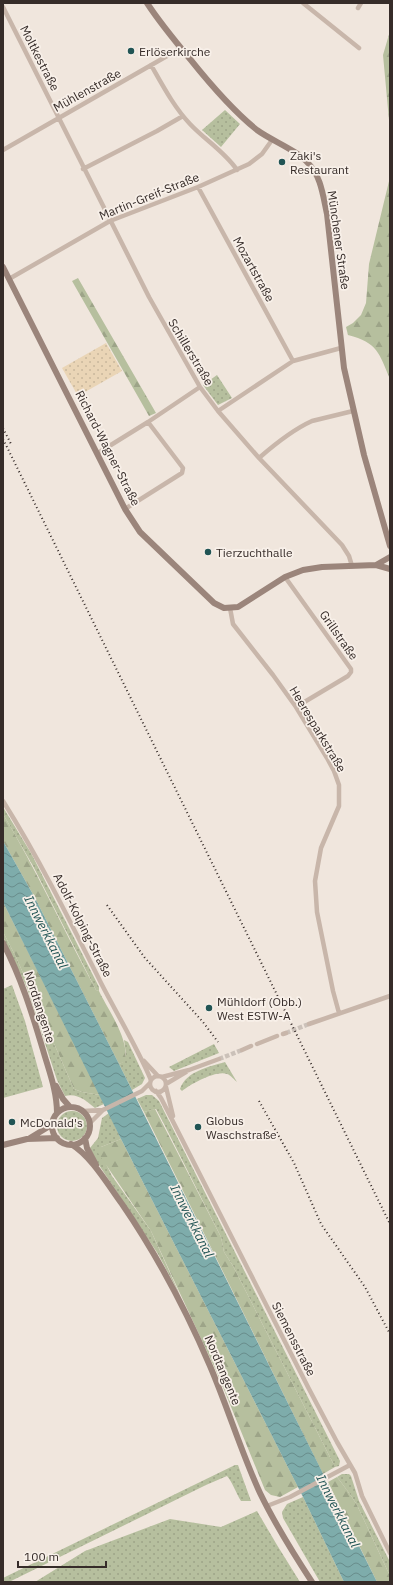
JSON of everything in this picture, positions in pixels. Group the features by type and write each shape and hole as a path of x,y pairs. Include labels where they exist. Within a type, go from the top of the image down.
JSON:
{"street":[{"name":"Münchener Straße","path":"147,3 161,24 201,73 239,113 272,140 306,160 312,167 318,180 327,214 341,348 353,411 371,482 390,546"},
{"path":"303,3 359,48"},
{"path":"358,8 361,3"},
{"name":"Moltkestraße","path":"3,7 58,117"},
{"name":"Mühlenstraße","path":"3,150 58,117 181,48"},
{"path":"151,65 182,116 202,136 230,160 237,170"},
{"path":"83,169 157,131 182,116"},
{"name":"Schillerstraße","path":"58,117 156,312 200,387 218,412 259,458 342,545 349,556 352,566"},
{"name":"Martin-Greif-Straße","path":"9,279 110,221 237,170 258,158 266,150 272,140"},
{"name":"Mozartstraße","path":"198,186 293,361"},
{"name":"Richard-Wagner-Straße","path":"3,267 126,509 140,532 207,597 219,606 230,608"},
{"path":"218,412 293,361 341,348"},
{"path":"98,453 200,387"},
{"path":"259,458 279,441 312,421 353,411"},
{"path":"126,509 183,471 183,468 148,422"},
{"path":"376,565 390,557"},
{"path":"230,608 241,606 285,577 296,572 311,569 352,566 376,565 390,568"},
{"name":"Grillstraße","path":"285,577 351,669 348,676 296,707"},
{"name":"Heeresparkstraße","path":"230,608 233,624 296,707 327,758 339,785 339,806 320,848 315,881 317,912 339,1013"},
{"name":"Adolf-Kolping-Straße","path":"3,801 49,879 103,987 142,1059 151,1082"},
{"name":"Nordtangente","path":"3,943 25,991 52,1079 57,1101 57,1113 53,1124"},
{"path":"309,1024 390,996"},
{"path":"257,1044 277,1036"},
{"path":"242,1050 251,1046"},
{"name":"Adolf-Kolping-Straße","path":"142,1059 160,1076"},
{"path":"90,1123 103,1110 142,1091 154,1077 189,1070 219,1059"},
{"path":"142,1091 161,1092 166,1086 189,1070"},
{"path":"160,1076 165,1080 166,1086"},
{"name":"Nordtangente","path":"52,1079 63,1099 70,1107"},
{"path":"151,1082 151,1087 155,1091"},
{"name":"Siemensstraße","path":"166,1086 171,1110 180,1135"},
{"name":"Siemensstraße","path":"155,1091 161,1098 180,1135 308,1389 350,1465 356,1477 362,1496 390,1553"},
{"path":"57,1113 65,1108 78,1108 88,1117 90,1123 89,1131 85,1138 79,1142 71,1144"},
{"path":"83,1111 103,1110"},
{"path":"3,1146 27,1139 53,1124 54,1133 57,1138 27,1139"},
{"name":"Nordtangente","path":"57,1138 64,1143 71,1144 81,1152 100,1174 148,1245 183,1308 210,1365 254,1478 267,1506 282,1535 312,1582"},
{"name":"Nordtangente","path":"85,1138 87,1148 100,1174"},
{"path":"267,1506 290,1497 350,1465"}],"green space":[{"path":"390,31 390,131 383,55"},
{"path":"225,110 240,124 221,147 202,130"},
{"path":"390,177 390,379 376,350 366,342 348,335 346,327 353,323 361,315 366,303 369,264"},
{"path":"78,278 156,413 149,416 72,281"},
{"path":"217,375 232,398 218,405 203,385"},
{"path":"3,807 31,853 99,987 99,991 96,990 33,866 3,814"},
{"path":"3,814 96,990 99,991 118,1026 125,1045 126,1054 124,1062 119,1064 35,898 3,841"},
{"path":"3,902 100,1095 74,1089 16,957 3,932"},
{"path":"3,932 16,957 74,1089 100,1095 104,1104 95,1108 85,1100 78,1097 70,1095 65,1096 57,1080 27,988 3,937"},
{"path":"12,985 25,1021 43,1087 3,1098 3,989"},
{"path":"124,1040 128,1042 145,1078 142,1084 132,1090 119,1064 123,1062 126,1054"},
{"path":"214,1044 219,1053 174,1071 169,1067"},
{"path":"225,1062 237,1082 231,1076 222,1073 197,1081 182,1091 180,1089 187,1078 193,1074 205,1068"},
{"path":"146,1095 152,1095 159,1101 340,1461 339,1466 335,1467 233,1266 224,1252 221,1237 156,1109 144,1112 137,1099"},
{"path":"155,1109 221,1237 224,1252 233,1266 335,1467 323,1474 144,1112"},
{"path":"72,1111 82,1116 87,1126 82,1136 72,1141 62,1136 57,1126 62,1116"},
{"path":"109,1113 121,1139 101,1147 107,1166 112,1176 151,1231 180,1295 158,1254 97,1162 90,1148 98,1138 102,1118"},
{"path":"121,1139 298,1487 280,1497 271,1495 265,1490 218,1375 151,1231 98,1153 101,1147"},
{"path":"235,1465 238,1465 251,1501 241,1501 227,1476 9,1582 3,1582 3,1578"},
{"path":"342,1474 349,1474 351,1476 359,1501 390,1562 390,1576 357,1505 337,1477"},
{"path":"337,1477 357,1505 390,1576 390,1582 377,1582 328,1482"},
{"path":"303,1497 344,1582 320,1582 283,1518 282,1512 287,1504"},
{"path":"257,1511 300,1582 35,1582 85,1551 170,1519 221,1527"}],"sand":[{"path":"106,343 122,371 78,396 62,368"}],"water":[{"name":"Innwerkkanal","path":"3,841 35,898 119,1064 377,1582 344,1582 303,1497 121,1139 3,902"}],"tunnel":[{"path":"286,1033 309,1024"},
{"path":"219,1059 242,1050"}],"railway":[{"path":"3,428 11,444"},
{"path":"3,439 390,1224"},
{"path":"107,905 145,958 203,1022 218,1042"},
{"path":"259,1101 294,1163 321,1224 365,1287 390,1334"}],"place":[{"name":"Erlöserkirche","path":"131,51"},
{"name":"Zaki's Restaurant","path":"282,162"},
{"name":"Tierzuchthalle","path":"208,552"},
{"name":"Mühldorf (Obb.) West ESTW-A","path":"209,1008"},
{"name":"McDonald's","path":"12,1122"},
{"name":"Globus Waschstraße","path":"198,1127"}]}
